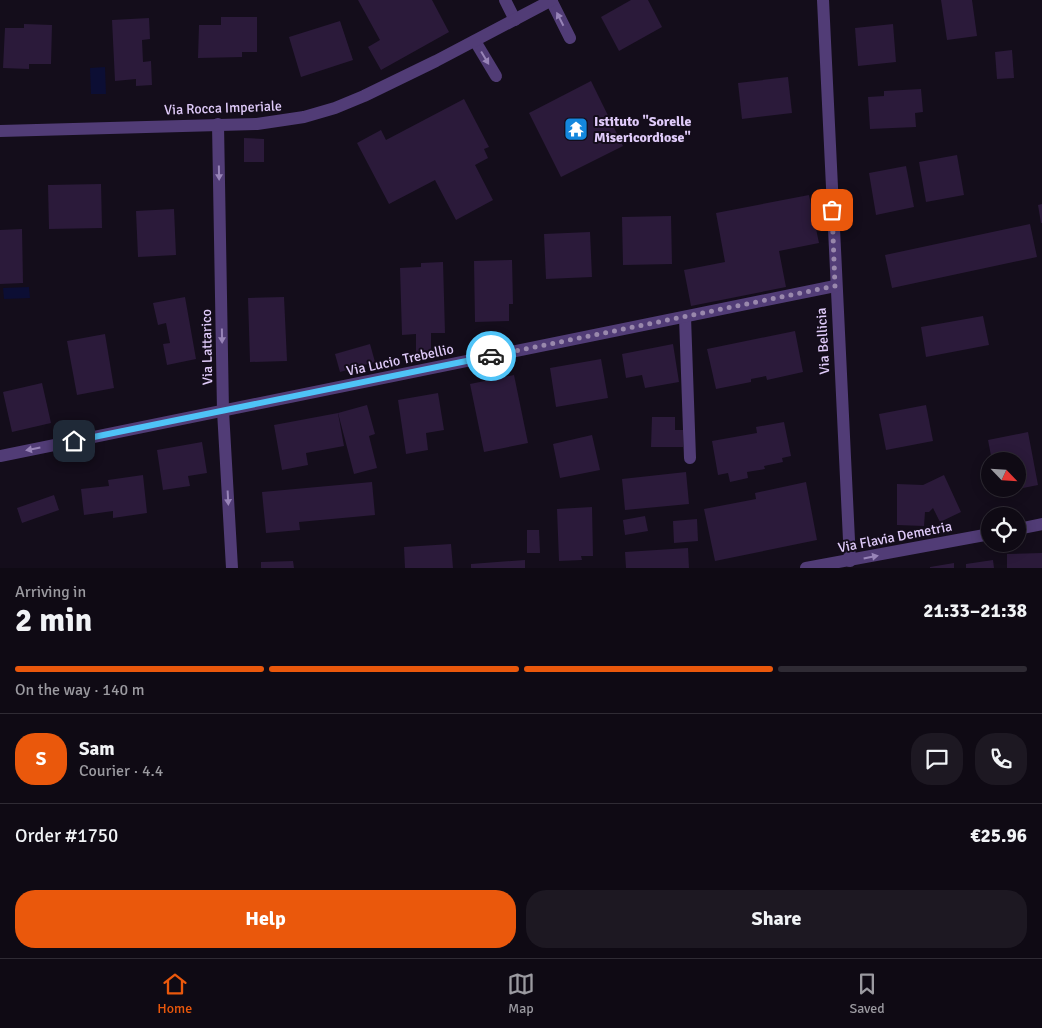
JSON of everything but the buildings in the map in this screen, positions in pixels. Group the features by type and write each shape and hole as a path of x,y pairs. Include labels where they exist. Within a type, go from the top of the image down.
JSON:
{"street":[{"path":"505,0 515,20"},
{"path":"551,0 570,38"},
{"name":"Via Rocca Imperiale","path":"0,131 269,123 312,115 349,103 436,61 551,0"},
{"name":"Via Bellicia","path":"823,0 835,286 850,561"},
{"path":"475,41 496,76"},
{"name":"Via Lattarico","path":"218,124 223,411 232,568"},
{"name":"Via Lucio Trebellio","path":"0,456 835,286"},
{"path":"685,317 690,458"},
{"path":"1026,527 1042,524"},
{"name":"Via Flavia Demetria","path":"806,568 981,536"}],"shaded area":[{"path":"105,67 106,94 91,94 90,68"},
{"path":"29,287 30,298 4,299 3,288"}],"way so far":[{"path":"491,356 835,286 832,210"}],"place":[{"name":"Istituto \"Sorelle Misericordiose\"","path":"576,129"}],"route":[{"path":"74,441 491,356"}]}
